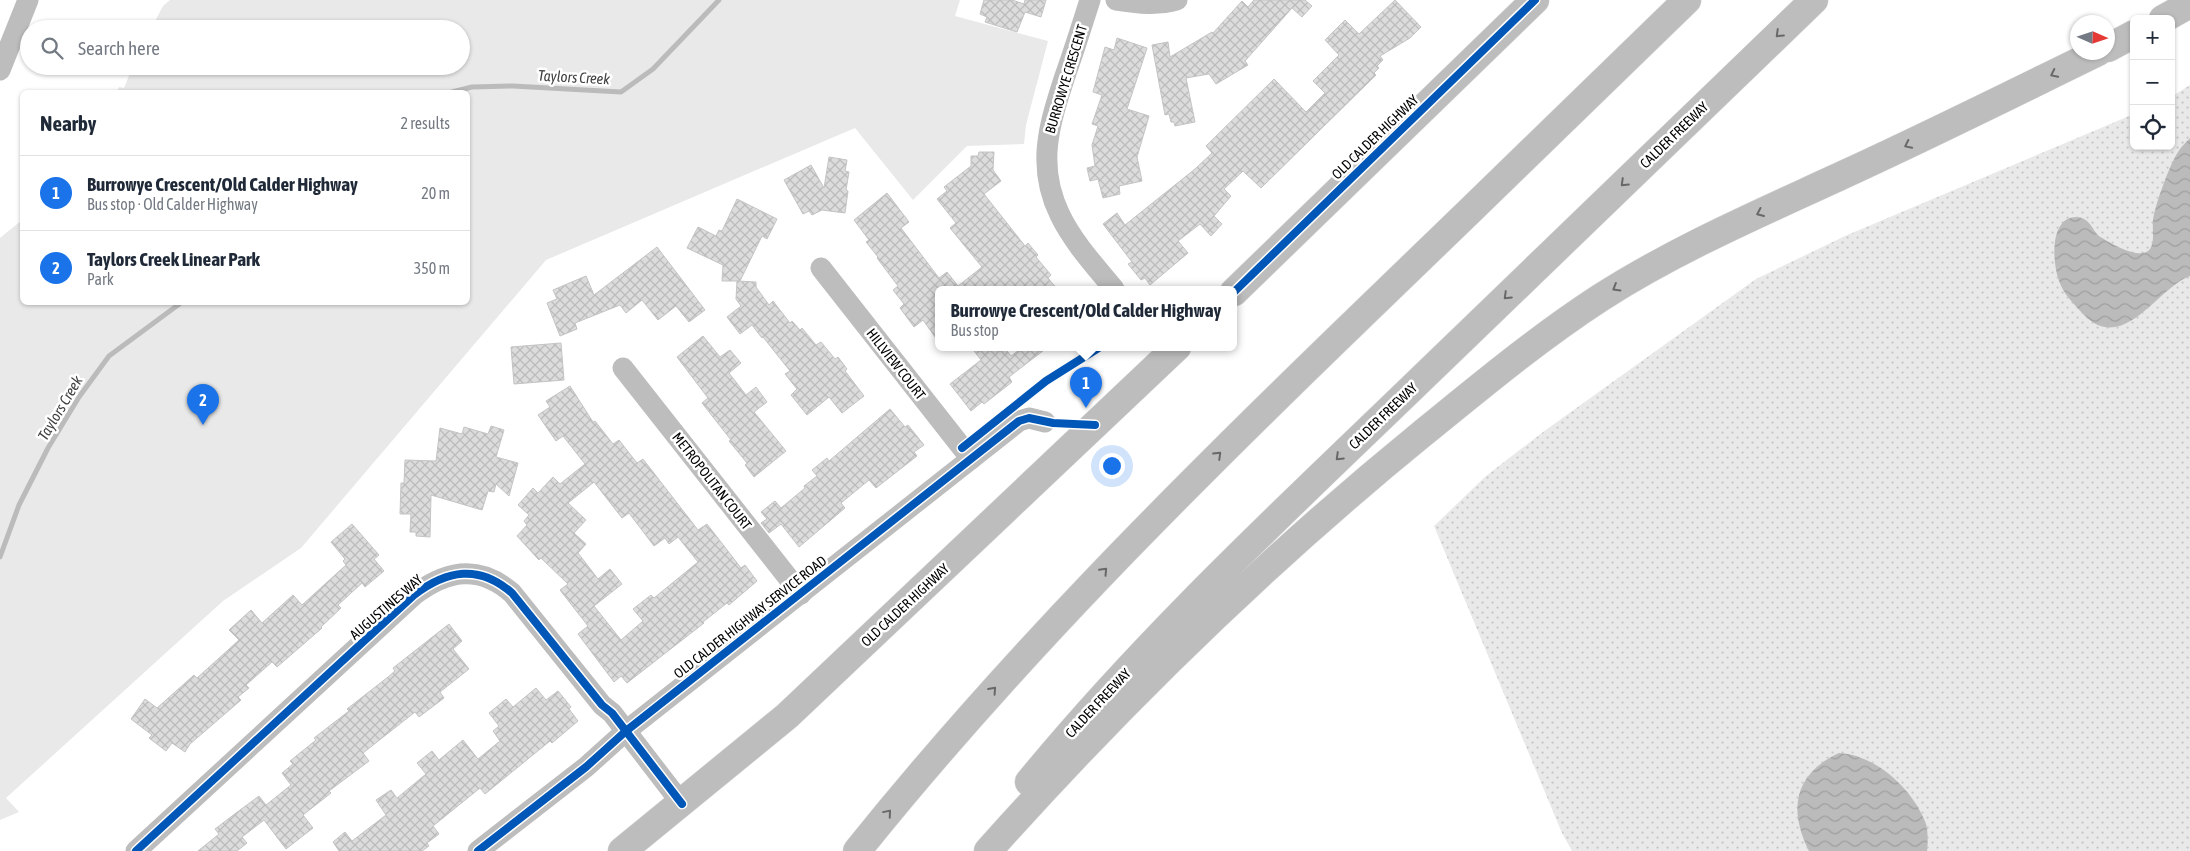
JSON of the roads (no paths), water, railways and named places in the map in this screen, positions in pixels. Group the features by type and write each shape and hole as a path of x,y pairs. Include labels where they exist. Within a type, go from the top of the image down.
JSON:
{"main road":[{"name":"OLD CALDER HIGHWAY","path":"1237,289 1535,0"},
{"path":"857,851 992,691 1128,545 1304,371 1687,0"},
{"name":"CALDER FREEWAY","path":"973,851 1059,746 1204,592 1298,498 1814,0"},
{"path":"2170,15 2190,4"},
{"path":"2115,44 2130,36"},
{"path":"988,851 1153,677 1274,561 1370,476 1546,336 1601,298 1689,247 1899,149 2082,60"},
{"name":"OLD CALDER HIGHWAY","path":"622,851 682,804 787,716 1167,351"}],"street":[{"path":"0,70 28,0"},
{"name":"BURROWYE CRESCENT","path":"1090,0 1049,129 1047,175 1053,197 1068,230 1112,286"},
{"path":"1116,0 1164,4 1177,0"},
{"name":"HILLVIEW COURT","path":"821,268 971,459"},
{"name":"METROPOLITAN COURT","path":"623,368 801,594"},
{"name":"OLD CALDER HIGHWAY SERVICE ROAD","path":"478,851 586,766 626,731 1019,421 1029,418 1045,422"},
{"name":"AUGUSTINES WAY","path":"136,851 414,595 428,584 452,574 477,575 488,578 501,583 512,593 590,690 626,731 682,804"}],"water":[{"path":"2190,138 2190,276 2178,283 2126,324 2112,327 2098,325 2083,314 2061,286 2055,261 2055,245 2058,231 2063,222 2077,217 2089,223 2099,236 2124,250 2140,253 2146,252 2152,246 2154,213 2167,175 2178,152"},
{"path":"1839,753 1853,755 1866,760 1879,767 1903,787 1912,798 1926,824 1928,837 1927,851 1809,851 1802,836 1799,821 1797,807 1799,794 1804,782 1812,771"}],"waterway":[{"name":"Taylors Creek","path":"460,90 472,87 513,86 621,92 653,69 719,0"},
{"name":"Taylors Creek","path":"0,557 19,505 48,448 79,397 109,356 178,305"}],"place":[{"name":"Burrowye Crescent/Old Calder Highway","path":"1086,408"},
{"name":"Taylors Creek Linear Park","path":"203,425"}]}
